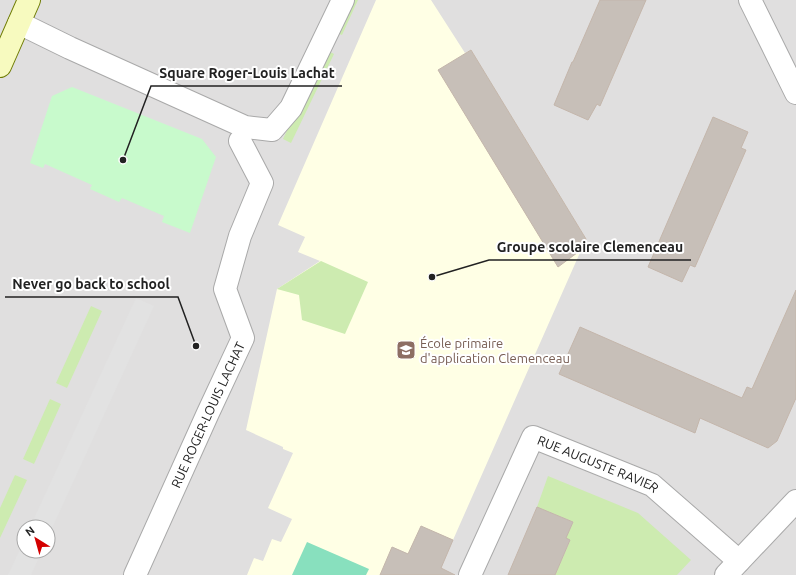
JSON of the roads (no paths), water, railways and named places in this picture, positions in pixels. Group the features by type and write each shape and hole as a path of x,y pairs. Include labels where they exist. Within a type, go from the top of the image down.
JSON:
{"main road":[{"path":"0,66 29,0"}],"street":[{"path":"19,23 70,48 245,126 272,130 291,108 343,0"},
{"path":"750,0 796,93"},
{"name":"RUE ROGER-LOUIS LACHAT","path":"136,575 243,338 225,289 240,236 262,183 240,141"},
{"name":"RUE AUGUSTE RAVIER","path":"470,575 533,437 652,485 732,568"},
{"path":"732,568 796,501"}],"place":[{"name":"Square Roger-Louis Lachat","path":"123,160"},
{"name":"Groupe scolaire Clemenceau","path":"432,277"},
{"name":"Never go back to school","path":"196,346"},
{"name":"École primaire d'application Clemenceau","path":"406,350"}]}
